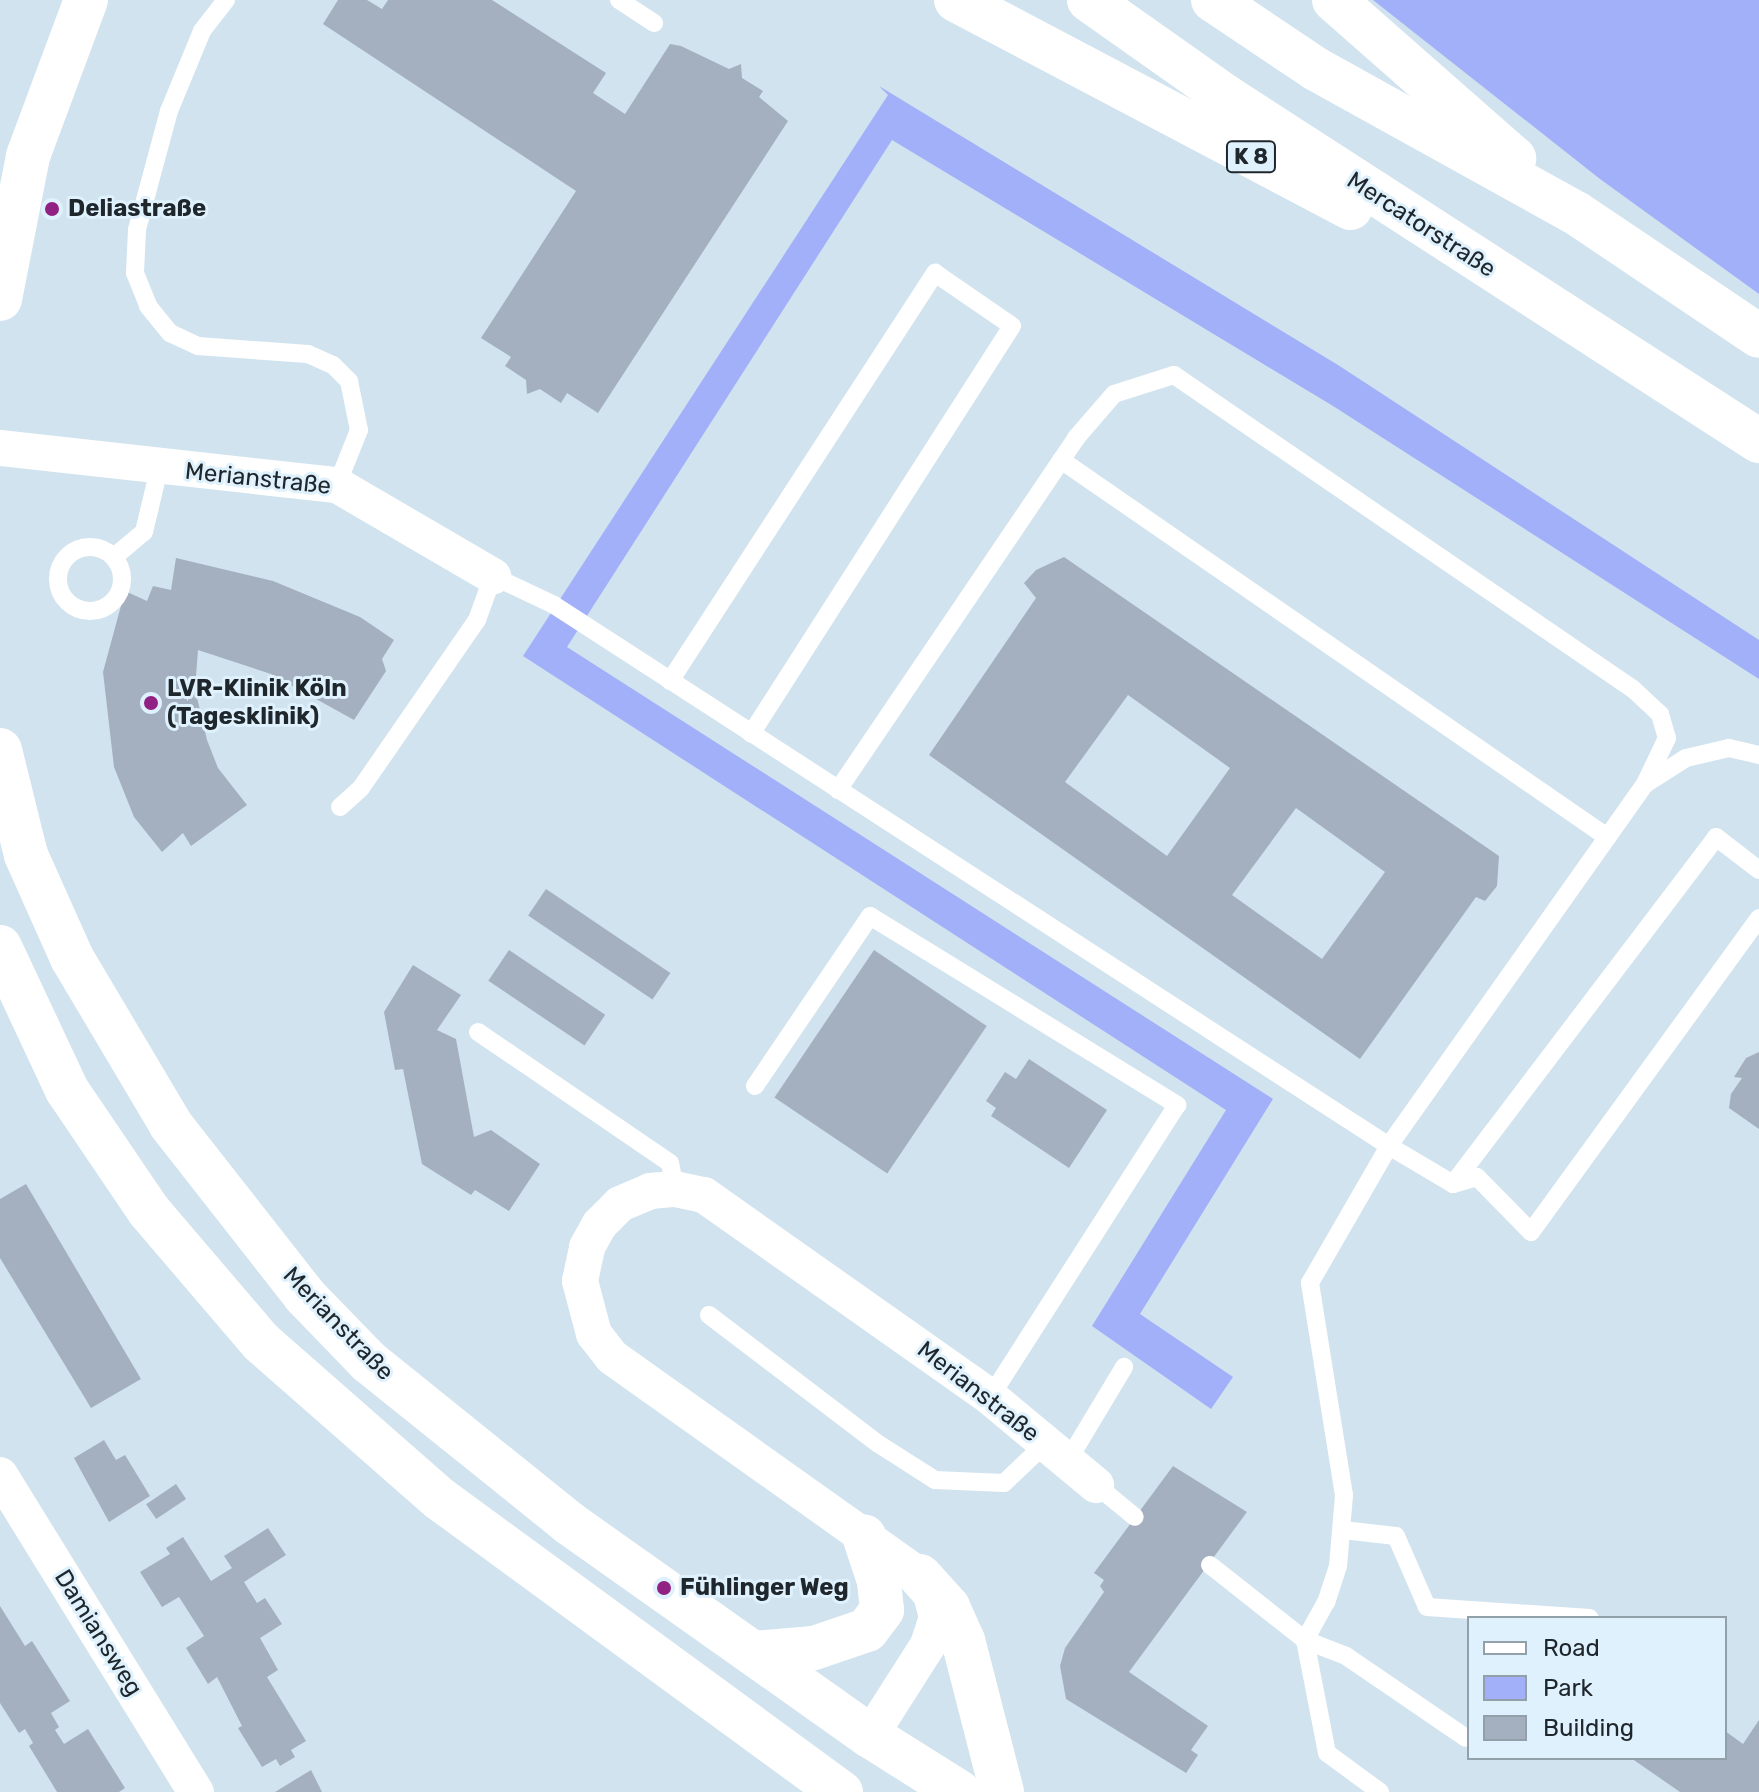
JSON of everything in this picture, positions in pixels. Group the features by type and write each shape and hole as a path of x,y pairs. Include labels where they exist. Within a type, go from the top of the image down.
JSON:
{"main road":[{"path":"0,299 28,156 86,0"},
{"name":"K 8","path":"956,0 1549,308"},
{"name":"Mercatorstraße","path":"1089,0 1225,96 1759,441"},
{"path":"1213,0 1316,69 1576,213 1759,336"},
{"path":"1334,0 1576,213"},
{"name":"Merianstraße","path":"0,750 26,855 72,958 171,1125 305,1296 369,1362 495,1467 870,1736 959,1792"},
{"path":"0,947 25,1011 67,1090 149,1211 261,1342 462,1516 835,1790 870,1736"},
{"path":"753,1653 814,1648 867,1630 882,1610 879,1581 864,1536"},
{"path":"920,1576 948,1607 963,1640 1002,1792"}],"street":[{"name":"Merianstraße","path":"0,448 159,469 337,485 493,576"},
{"name":"Merianstraße","path":"920,1576 612,1357 594,1334 580,1281 587,1247 620,1204 650,1191 675,1189 704,1195 990,1397 1096,1485"},
{"name":"Damiansweg","path":"0,1475 196,1792"},
{"path":"870,1736 933,1631 937,1617 920,1576"}],"lane":[{"path":"226,0 202,31 169,111 137,230 135,273 148,306 170,333 198,346 308,354 333,365 349,381 359,430 337,485"},
{"path":"619,0 654,23"},
{"path":"670,681 935,273 1012,326 751,734"},
{"path":"838,790 1061,460 1114,394 1174,375 1633,689 1660,714 1667,738 1645,784 1389,1146 1310,1283 1344,1495 1343,1530 1326,1602 1305,1640 1327,1753 1380,1792"},
{"path":"1061,460 1607,837"},
{"path":"114,557 144,532 159,469"},
{"path":"340,807 361,788 477,620 493,576 554,605 1389,1146 1453,1184 1477,1177 1531,1232 1759,918"},
{"path":"1645,784 1686,758 1729,748 1759,755"},
{"path":"1453,1184 1716,837 1759,870"},
{"path":"755,1086 870,916 1177,1105 990,1397"},
{"path":"478,1032 670,1163 675,1189"},
{"path":"709,1315 877,1443 935,1480 1004,1483 1056,1453 1124,1367"},
{"path":"1096,1485 1135,1517"},
{"path":"1343,1530 1396,1536 1427,1607 1560,1616"},
{"path":"1210,1565 1305,1640 1346,1656 1466,1738"}],"green space":[{"path":"1373,0 1759,0 1759,294 1600,179"},
{"path":"879,86 1338,365 1759,640 1759,679 1333,406 892,140 567,647 1273,1099 1140,1314 1233,1377 1211,1409 1092,1326 1226,1110 523,656 888,95"}],"building":[{"path":"338,0 367,0 382,9 388,0 492,0 606,73 593,93 625,114 670,44 681,46 729,69 741,64 742,78 763,91 759,97 788,121 598,413 567,393 561,403 540,389 527,394 526,380 505,366 511,357 481,338 576,191 323,24"},
{"path":"1064,557 1499,856 1497,886 1485,901 1476,897 1360,1059 929,755 1036,598 1024,583 1036,570","holes":["1128,695 1230,768 1167,856 1065,782","1296,808 1385,872 1322,959 1232,895"]},
{"name":"LVR-Klinik Köln (Tagesklinik)","path":"176,558 273,581 360,617 394,640 382,659 386,671 354,720 271,674 198,650 195,689 207,740 218,768 247,805 191,846 183,833 162,852 134,817 114,767 103,672 125,591 147,601 153,586 171,590"},
{"path":"546,889 670,973 652,999 528,916"},
{"path":"509,950 605,1015 584,1046 488,981"},
{"path":"874,950 987,1026 887,1174 774,1098"},
{"path":"413,965 461,995 437,1030 456,1039 474,1137 491,1130 540,1164 509,1211 475,1190 471,1195 422,1164 403,1069 395,1070 384,1012"},
{"path":"1759,1052 1759,1129 1729,1108 1731,1094 1742,1078 1734,1077 1746,1058"},
{"path":"1029,1059 1107,1110 1069,1168 991,1116 996,1108 986,1101 1005,1072 1016,1079"},
{"path":"26,1184 141,1379 91,1408 0,1258 0,1199"},
{"path":"104,1440 116,1460 125,1455 150,1496 109,1522 74,1458"},
{"path":"1173,1466 1247,1512 1129,1672 1208,1726 1191,1750 1198,1755 1186,1773 1066,1699 1060,1666 1065,1648 1104,1592 1100,1586 1104,1580 1094,1573"},
{"path":"176,1484 186,1499 156,1519 146,1504"},
{"path":"268,1528 286,1555 244,1582 257,1603 265,1598 282,1624 260,1638 278,1670 267,1677 306,1741 291,1750 295,1757 280,1766 276,1759 262,1767 238,1728 242,1726 217,1677 208,1684 186,1648 204,1636 179,1597 162,1607 140,1572 170,1554 166,1548 183,1537 211,1581 232,1568 224,1556"},
{"path":"0,1606 25,1646 32,1641 70,1701 51,1713 59,1727 55,1730 64,1744 88,1729 125,1788 119,1792 57,1792 29,1746 33,1743 25,1729 19,1733 0,1703"},
{"path":"1759,1720 1759,1792 1680,1792 1634,1760 1727,1760 1727,1732 1743,1744"},
{"path":"311,1770 322,1792 275,1792"}],"place":[{"name":"Deliastraße","path":"52,209"},
{"name":"LVR-Klinik Köln (Tagesklinik)","path":"151,703"},
{"name":"Fühlinger Weg","path":"664,1588"}]}
